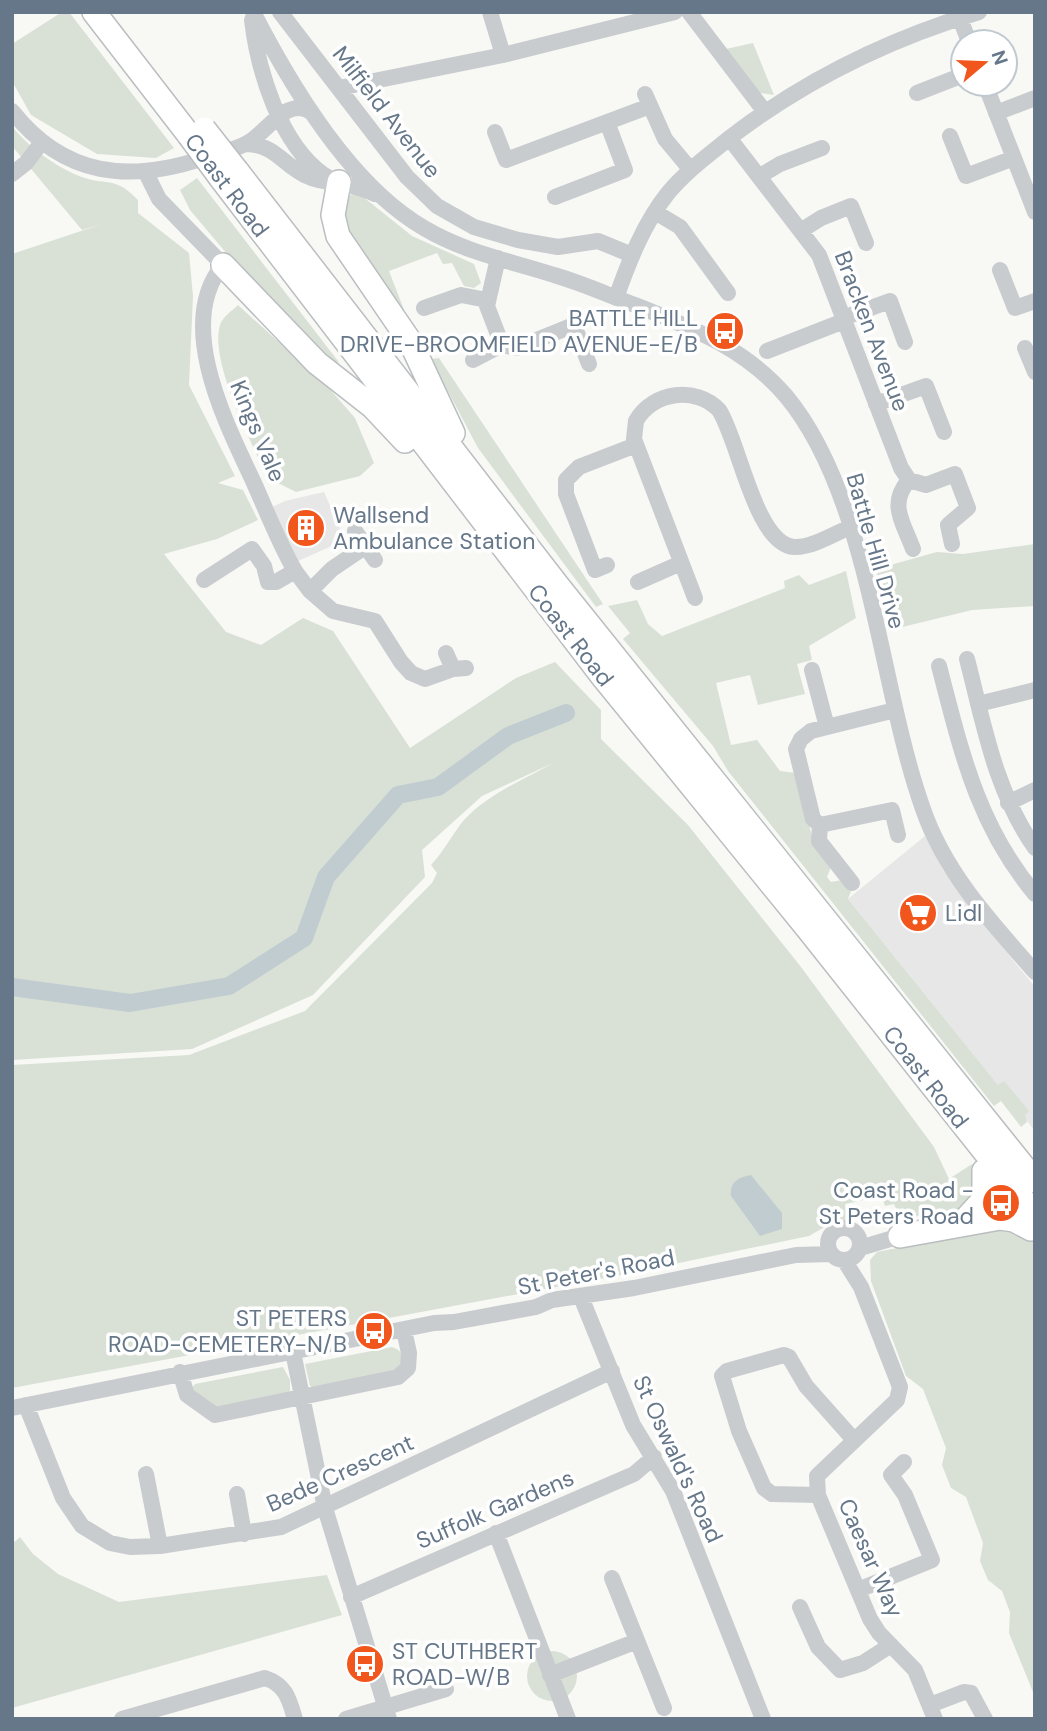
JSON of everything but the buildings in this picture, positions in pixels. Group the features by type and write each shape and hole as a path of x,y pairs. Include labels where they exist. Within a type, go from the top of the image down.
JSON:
{"highway":[{"name":"Coast Road","path":"94,12 196,132 1035,1181"},
{"name":"Coast Road","path":"111,12 196,132"},
{"name":"Coast Road","path":"229,174 603,677 808,929 1033,1226"},
{"path":"338,182 332,215 338,236 411,342 456,437 558,586"},
{"path":"223,265 317,363 373,407 397,432 603,677"},
{"path":"808,929 984,1171 1033,1226"},
{"path":"963,1223 984,1199 984,1171"},
{"path":"893,1237 963,1223 1008,1219 1033,1226"}],"street":[{"name":"Battle Hill Drive","path":"252,12 311,112 386,200 409,219 441,238 566,278 710,336 764,373 796,409 814,438 850,527 895,710 923,810 949,865 985,916 1035,972"},
{"name":"Battle Hill Drive","path":"252,12 259,65 279,116 314,166 338,182 356,185 386,200"},
{"name":"Milfield Avenue","path":"280,12 407,177 448,214 474,227 518,240 558,247 597,242 632,255"},
{"path":"490,12 503,55"},
{"path":"338,88 503,55 675,12"},
{"path":"616,298 632,255 655,212 690,169 765,111 832,70 979,12"},
{"path":"692,13 765,111"},
{"path":"960,18 964,28"},
{"path":"917,93 949,80"},
{"path":"990,98 1035,212"},
{"path":"996,113 1035,98"},
{"path":"495,132 506,160 607,122 648,100 665,139 690,169"},
{"path":"12,111 42,142 65,157 88,166 119,172 146,173 170,169 247,144 279,116 300,108 311,112"},
{"path":"555,197 625,170 607,122"},
{"path":"247,144 269,149 306,177 338,182 340,158 322,126"},
{"path":"950,136 966,176 1014,158"},
{"name":"Bracken Avenue","path":"730,139 819,255 901,468 909,480"},
{"path":"12,174 26,163 42,142"},
{"path":"760,176 780,164 822,148"},
{"path":"146,173 159,199 223,265"},
{"path":"802,230 821,218 851,206 866,243"},
{"path":"655,212 680,228 728,293"},
{"path":"498,258 487,300 488,312 502,345"},
{"name":"Kings Vale","path":"223,265 211,283 206,302 205,347 209,372 226,424 295,571 310,591 333,611 375,621 411,673 425,679 459,668 446,653"},
{"path":"1000,270 1015,308 1035,301"},
{"path":"424,308 461,295 487,300"},
{"path":"767,351 890,301 905,342"},
{"path":"473,360 502,345 517,348 573,320 589,364"},
{"path":"1026,348 1035,372"},
{"path":"876,404 926,386 944,432"},
{"path":"695,598 636,445 634,426 644,410 677,395 697,395 714,405 723,416 766,526 774,538 786,545 801,547 850,527"},
{"path":"607,565 595,570 565,484 574,469 636,445"},
{"path":"913,549 896,499 909,480 926,485 956,474 968,508 948,525 952,544"},
{"path":"355,531 376,560"},
{"path":"310,591 332,569 366,546"},
{"path":"204,580 252,549 264,566 268,582 276,582 295,571"},
{"path":"638,582 681,563"},
{"path":"967,659 988,744 1008,803 1035,848"},
{"path":"939,666 977,800 995,837 1035,894"},
{"path":"812,670 827,727"},
{"path":"946,692 973,684"},
{"path":"978,704 1035,690"},
{"path":"820,825 813,819 796,749 800,739 811,731 895,710"},
{"path":"962,752 988,744"},
{"path":"1008,803 1035,790"},
{"path":"820,825 892,810 898,835"},
{"path":"995,837 1018,823"},
{"path":"820,825 818,841 836,874 852,883"},
{"name":"St Peter's Road","path":"19,1406 180,1372 796,1255 846,1250 893,1237"},
{"name":"Caesar Way","path":"846,1250 900,1387 897,1400 817,1476 818,1495 870,1619 891,1646 915,1670 932,1712 964,1692 971,1693 985,1719"},
{"name":"St Oswald's Road","path":"581,1297 633,1425 673,1491 763,1719"},
{"path":"180,1372 187,1395 215,1415 398,1377 408,1368 404,1330"},
{"path":"293,1352 325,1508 387,1713"},
{"path":"818,1495 772,1494 764,1488 739,1430 722,1376 727,1371 784,1355 789,1357 806,1386 854,1440"},
{"name":"Bede Crescent","path":"19,1406 64,1498 82,1526 110,1543 130,1547 160,1546 281,1527 612,1371"},
{"name":"Suffolk Gardens","path":"351,1597 634,1474 654,1457"},
{"path":"858,1590 932,1560 905,1494 891,1475 904,1462"},
{"path":"144,1474 160,1546"},
{"path":"237,1494 244,1534"},
{"path":"496,1533 568,1719"},
{"path":"612,1578 664,1708"},
{"path":"800,1607 818,1647 839,1670 863,1662 891,1646"},
{"path":"550,1675 637,1640"},
{"path":"122,1719 265,1678 277,1682 284,1689 295,1719"},
{"path":"346,1719 387,1713 446,1689"}],"shaded area":[{"path":"62,12 69,12 174,148 156,158 97,154 31,115 12,81 12,44"},
{"path":"753,43 774,95 760,93 726,49"},
{"path":"12,126 42,155 61,167 88,179 115,184 129,192 138,200 138,213 189,253 193,296 189,385 235,476 218,483 243,490 258,520 217,539 164,554 226,632 261,645 303,618 333,631 410,748 516,678 555,662 601,710 601,739 688,825 801,967 934,1147 949,1179 972,1164 980,1178 967,1213 931,1219 929,1214 901,1219 894,1204 885,1206 882,1196 845,1204 848,1222 828,1225 809,1236 626,1274 12,1388 12,1065 189,1055 305,1011 432,883 437,873 431,865 473,811 495,795 553,763 482,796 422,850 425,877 313,995 192,1049 12,1060 12,254 102,224 82,230 12,146"},
{"path":"197,178 338,361 340,372 254,286 190,210 180,190"},
{"path":"352,194 362,196 412,236 474,264 481,283 474,288 464,286 452,263 443,264 437,253 389,271 408,320 355,246 344,214 344,200"},
{"path":"238,305 327,386 355,418 374,463 360,476 296,492 268,478 234,402 221,359 218,341 220,325 225,316"},
{"path":"439,358 603,604 596,607 478,448 431,359"},
{"path":"324,492 345,540 296,562 270,508 285,501"},
{"path":"1035,544 1035,606 972,610 890,630 876,569 937,552 963,554"},
{"path":"846,571 856,618 809,646 812,660 797,664 805,694 758,705 750,675 716,683 731,745 757,740 780,771 796,773 814,844 831,867 827,877 831,882 842,880 851,891 848,899 998,1085 1004,1081 1029,1111 1025,1115 1027,1122 1021,1127 1001,1101 994,1106 728,771 713,746 623,639 630,633 608,606 637,600 648,624 662,636 785,588 784,581 799,575 809,585"},
{"path":"925,836 943,870 969,906 1035,987 1035,1131 848,899"},
{"path":"751,1175 782,1213 782,1229 760,1236 731,1196 736,1181"},
{"path":"993,1229 1020,1229 1035,1244 1035,1697 1009,1633 1010,1612 1002,1591 988,1580 980,1561 983,1543 966,1497 951,1488 942,1465 946,1448 923,1389 906,1376 871,1281 870,1260 877,1252"},
{"path":"392,1347 401,1352 404,1359 398,1372 318,1390 310,1386 305,1364"},
{"path":"283,1367 290,1380 290,1391 284,1396 215,1409 191,1390 195,1384"},
{"path":"20,1537 33,1554 58,1574 119,1602 327,1575 342,1615 12,1708 12,1544"},
{"path":"552,1651 570,1658 577,1676 570,1694 552,1701 534,1694 527,1676 534,1658"}],"waterway":[{"path":"12,987 130,1003 229,986 304,938 326,877 398,795 438,787 508,736 566,713"}],"place":[{"name":"BATTLE HILL DRIVE-BROOMFIELD AVENUE-E/B","path":"725,331"},
{"name":"Wallsend Ambulance Station","path":"306,528"},
{"name":"Lidl","path":"918,913"},
{"name":"Coast Road - St Peters Road","path":"1001,1203"},
{"name":"ST PETERS ROAD-CEMETERY-N/B","path":"374,1331"},
{"name":"ST CUTHBERT ROAD-W/B","path":"365,1664"}]}
